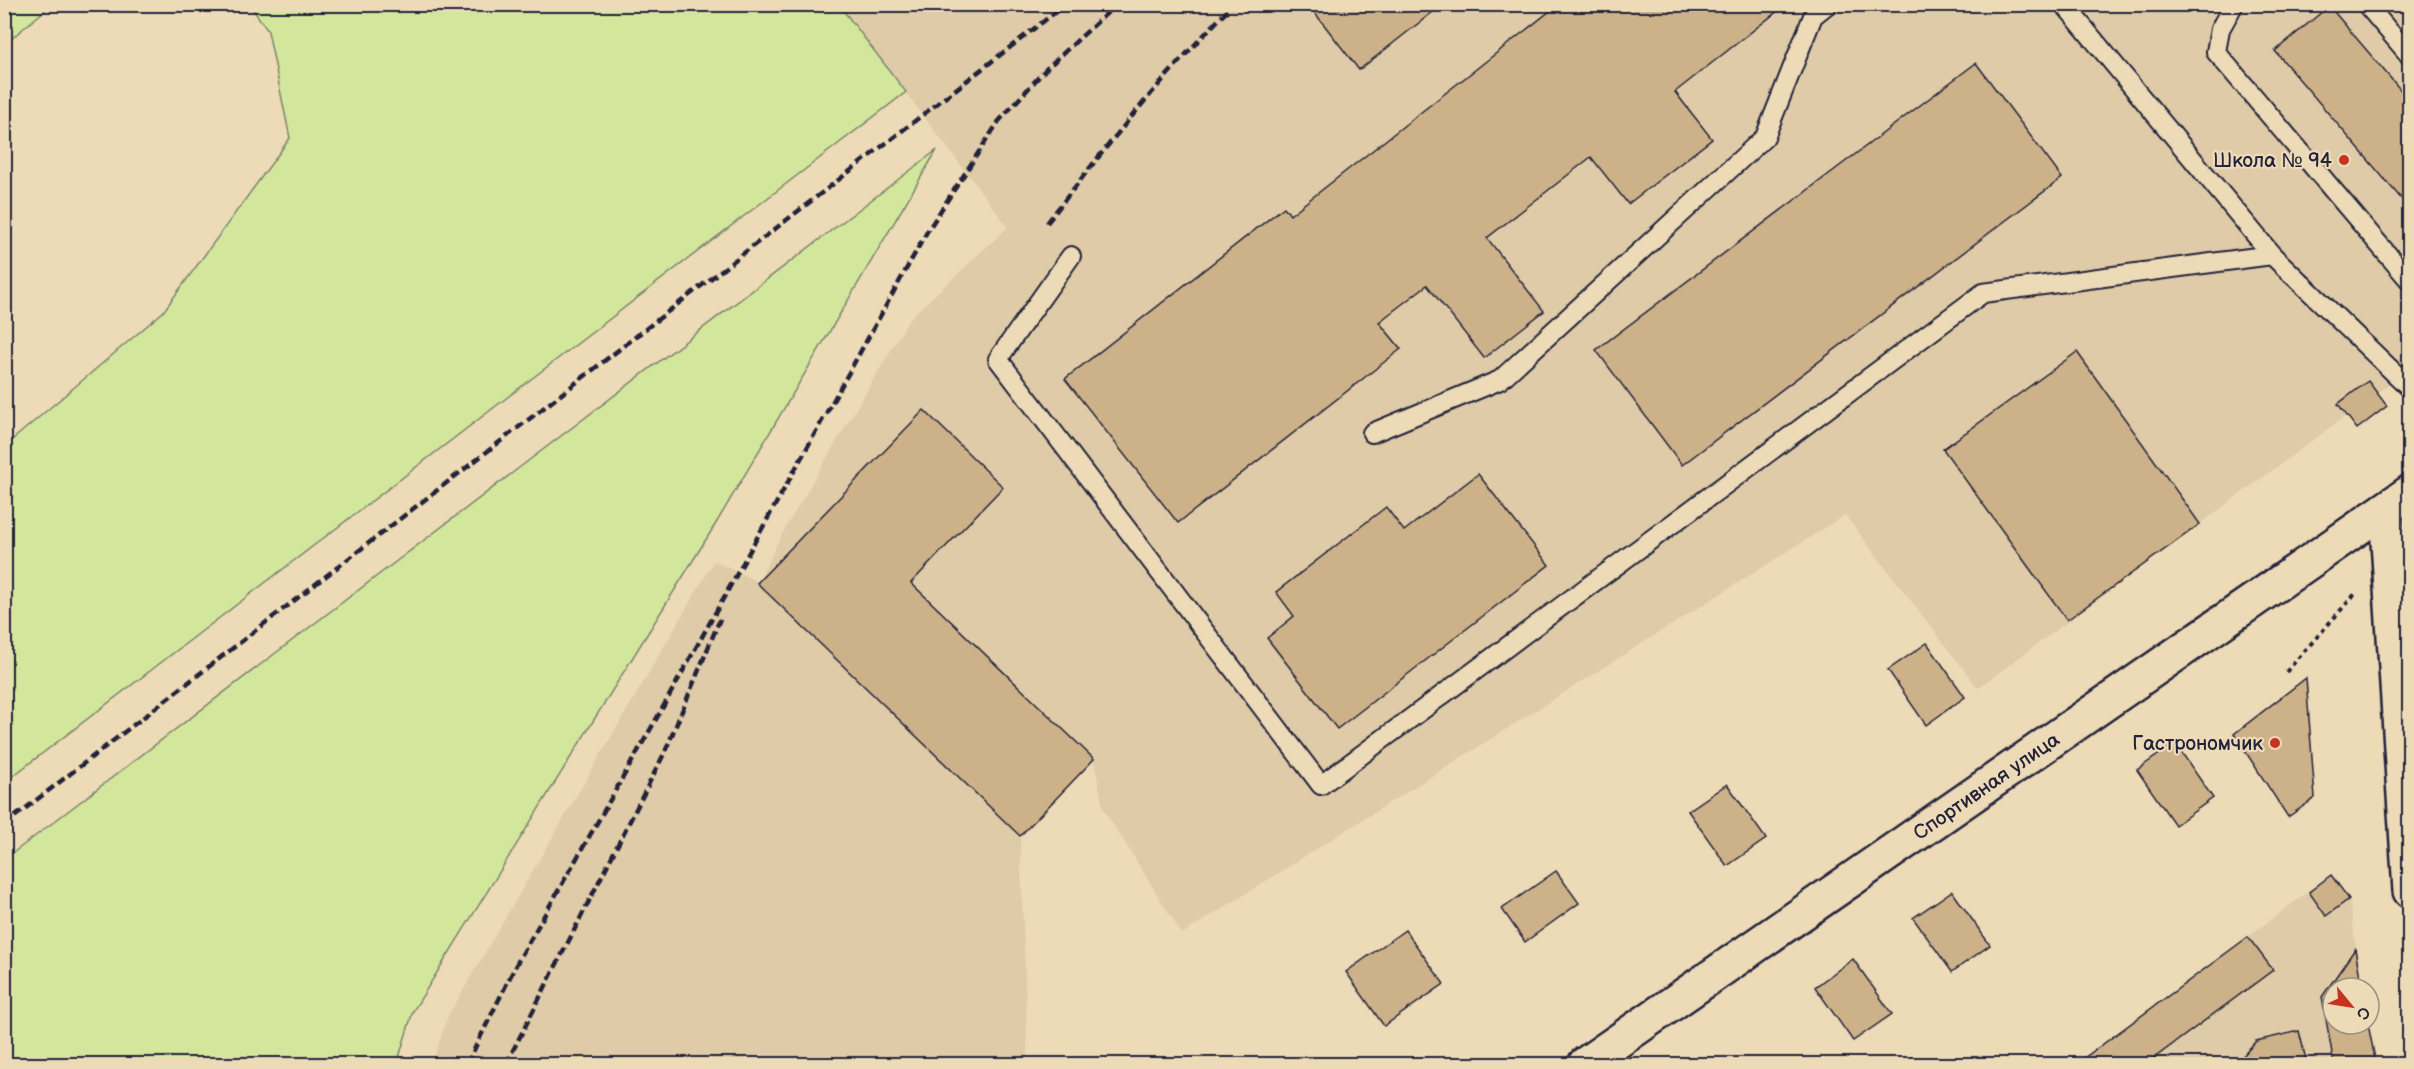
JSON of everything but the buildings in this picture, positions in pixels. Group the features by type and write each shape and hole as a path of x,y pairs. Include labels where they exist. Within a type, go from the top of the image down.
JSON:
{"street":[{"name":"Спортивная улица","path":"2398,500 2389,555 2409,891"},
{"name":"Спортивная улица","path":"1585,1065 2398,500"}],"lane":[{"path":"1372,434 1500,380 1764,137 1813,16 1828,4"},
{"path":"2064,4 2272,255 2409,388"},
{"path":"2234,4 2220,29 2216,52 2409,281"},
{"path":"2366,4 2409,56"},
{"path":"1071,256 999,358 1321,785 1983,293 2272,255"}],"path":[{"path":"2286,672 2389,555"}],"shaded area":[{"path":"839,5 2409,5 2409,369 1978,688 1845,515 1182,934 1103,808 1094,760 1020,836 1028,1064 432,1064 448,1016 714,561 758,582 787,525 910,318 1008,227"},
{"path":"2331,875 2349,899 2360,976 2321,976 2321,1036 2370,1036 2376,1064 2076,1064"}],"green space":[{"path":"5,4 51,4 51,5 5,44"},
{"path":"250,5 839,5 906,92 5,782 5,446 163,312 290,138 268,31"},
{"path":"937,150 715,525 413,1011 397,1064 5,1064 5,859"}],"railway":[{"path":"4,825 1066,4"},
{"path":"467,1064 517,963 658,716 928,230 999,121 1046,69 1117,4"},
{"path":"1047,223 1137,110 1234,4"},
{"path":"506,1064 665,752 720,619"}],"place":[{"name":"Школа № 94","path":"2344,160"},
{"name":"Гастрономчик","path":"2275,743"}]}
